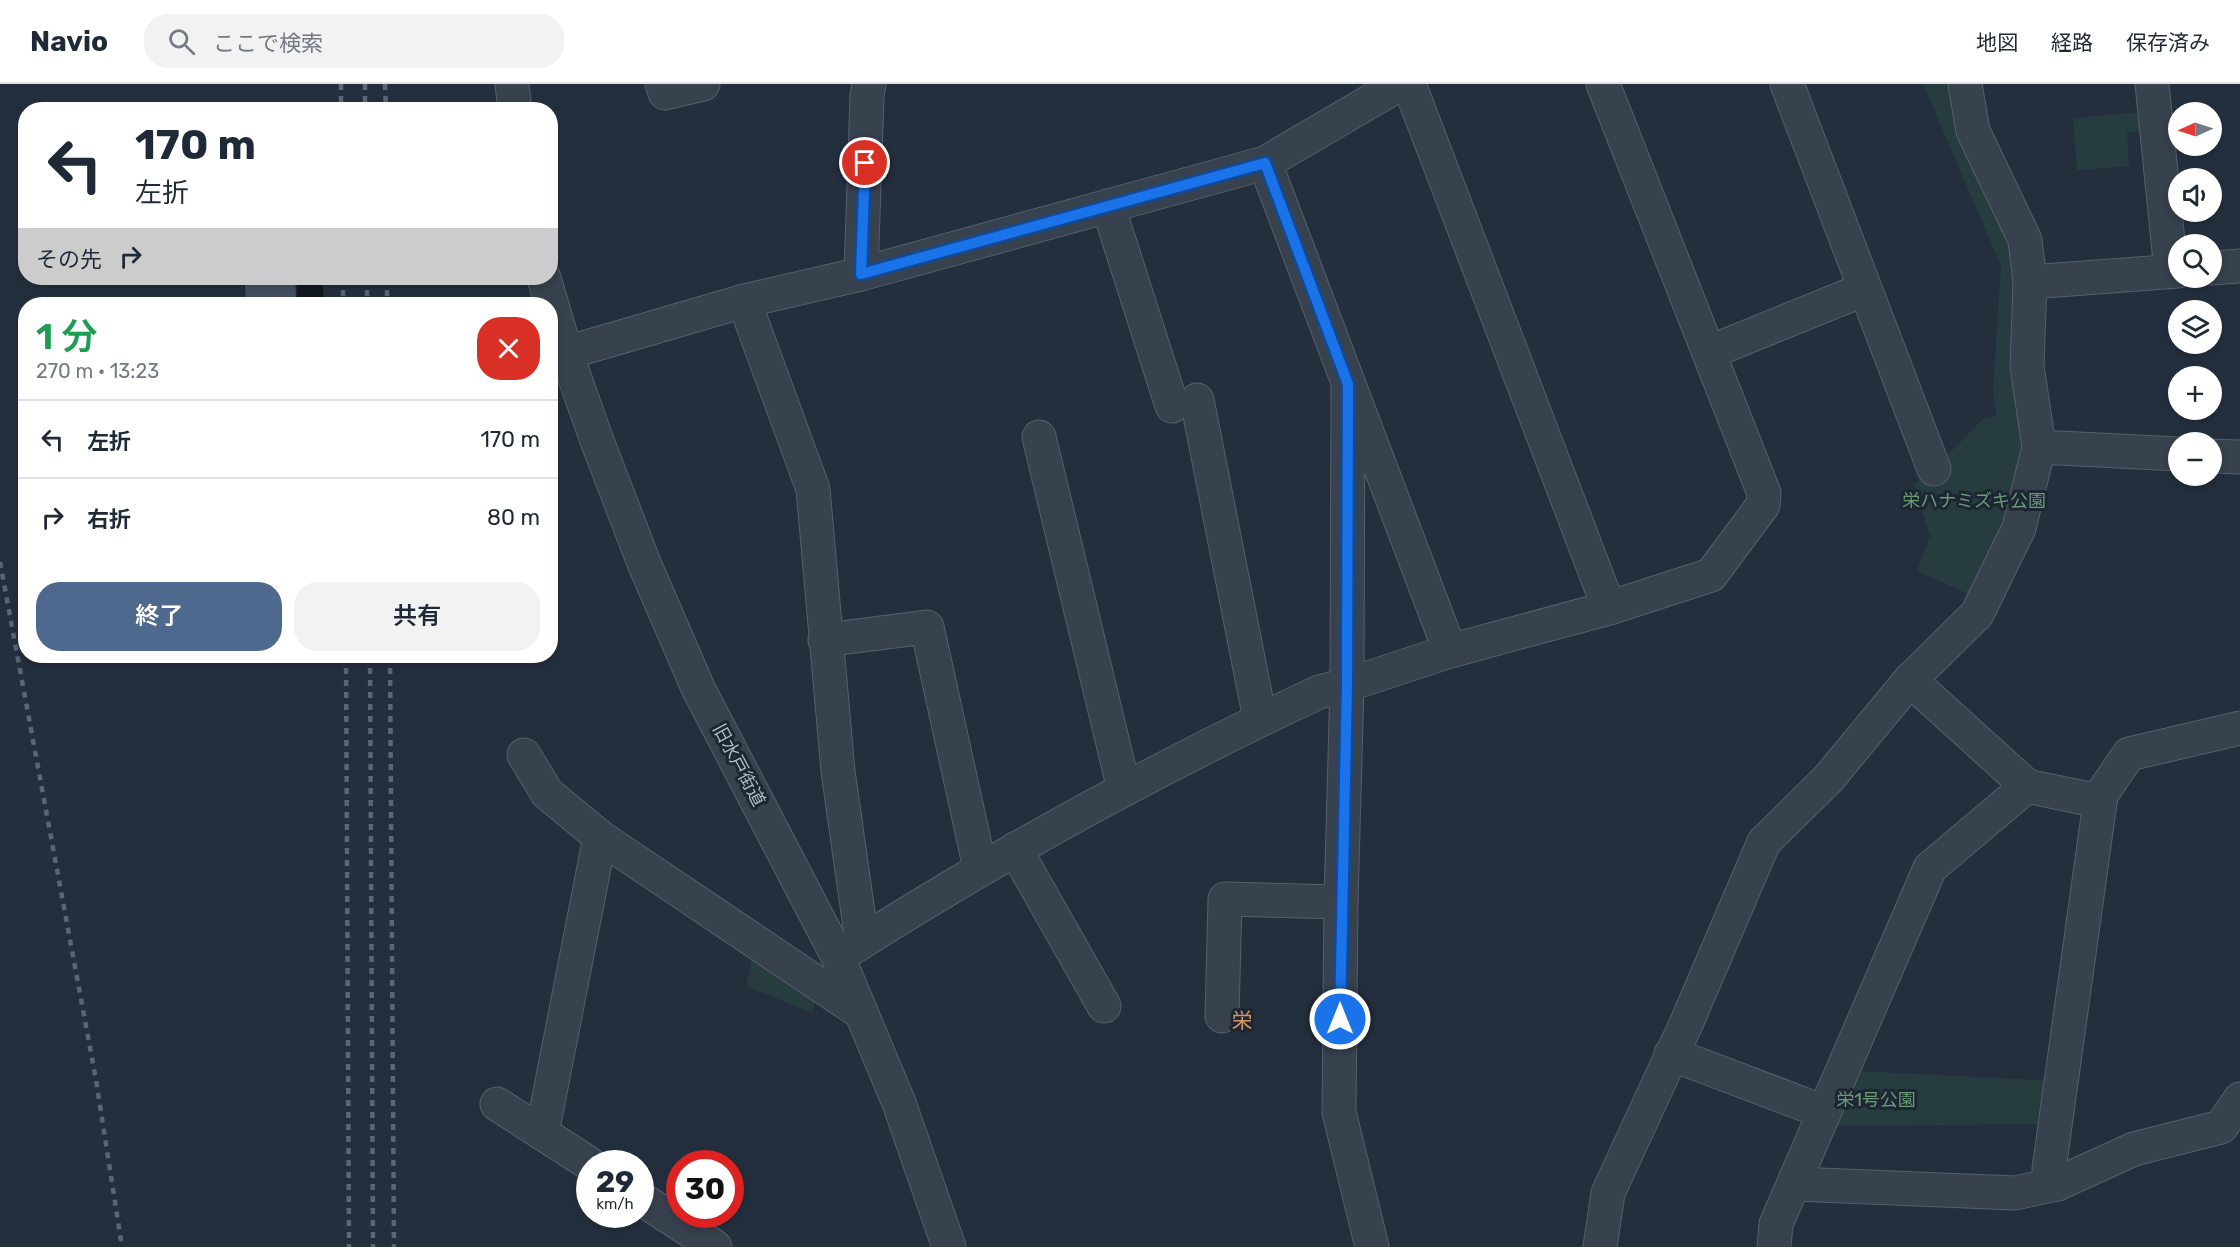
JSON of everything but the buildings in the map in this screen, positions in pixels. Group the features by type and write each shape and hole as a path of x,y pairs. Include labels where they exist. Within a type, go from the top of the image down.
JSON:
{"street":[{"path":"512,84 514,102"},
{"path":"662,84 664,93 703,84"},
{"path":"861,274 869,84"},
{"path":"566,353 744,301 861,274 1265,163 1400,84"},
{"path":"1409,84 1609,608"},
{"path":"744,301 813,489 838,771 850,949 980,868 1124,789 1260,719 1319,692 1450,651 1609,608 1711,575 1763,505 1764,493 1603,84"},
{"path":"1786,84 1934,469"},
{"path":"1600,1247 1608,1193 1686,1024 1764,842 1828,779 1910,680 1977,614 2019,528 2039,447 2027,366 2030,282 2025,240 1973,131 1965,84"},
{"path":"2152,84 2170,234"},
{"path":"1265,163 1450,651"},
{"path":"1108,206 1184,403 1260,719"},
{"path":"2222,267 2240,266"},
{"path":"2030,282 2168,272"},
{"path":"1710,352 1865,289"},
{"name":"旧水戸街道","path":"558,326 596,438 644,563 698,688 850,949 860,1012 899,1103 948,1247"},
{"path":"1348,384 1347,685 1341,902 1339,1112 1372,1247"},
{"path":"1039,437 1124,789"},
{"path":"2039,447 2168,453"},
{"path":"2222,456 2240,457"},
{"path":"825,640 927,627 980,868"},
{"path":"1910,680 2027,786 2089,799 2102,795"},
{"path":"2057,1184 2049,1169 2102,795 2129,753 2240,728"},
{"path":"524,755 547,793 600,837 860,1012"},
{"path":"1774,1247 1776,1224 1930,868 2027,786"},
{"path":"542,1133 600,837"},
{"path":"1015,849 1104,1006"},
{"path":"1222,1016 1225,899 1341,902"},
{"path":"1671,1054 1824,1112"},
{"path":"1795,1184 2015,1193 2057,1184 2134,1149 2222,1127 2240,1100"},
{"path":"497,1104 576,1155"},
{"path":"654,1207 715,1247"}],"green space":[{"name":"栄ハナミズキ公園","path":"1923,84 1965,84 2025,240 2039,447 1984,601 1917,571 1930,536 1914,484 1934,469 1983,419 1996,416 1993,388 2001,266"},
{"path":"2155,111 2157,129 2127,132 2129,166 2077,170 2073,118"},
{"path":"756,942 821,987 812,1013 746,986"},
{"name":"栄1号公園","path":"1857,1071 2061,1081 2055,1124 1818,1126"}],"railway":[{"path":"341,84 341,102"},
{"path":"365,84 365,102"},
{"path":"385,84 386,102"},
{"path":"343,285 343,297"},
{"path":"367,285 367,297"},
{"path":"387,285 387,297"},
{"path":"0,562 18,659"},
{"path":"19,663 96,1080 122,1247"},
{"path":"346,663 349,1247"},
{"path":"370,663 373,1247"},
{"path":"390,663 394,1247"}],"district":[{"name":"栄","path":"1242,1021"}],"route":[{"path":"865,163 861,274 1265,163 1348,384 1347,685 1340,1019"}]}
